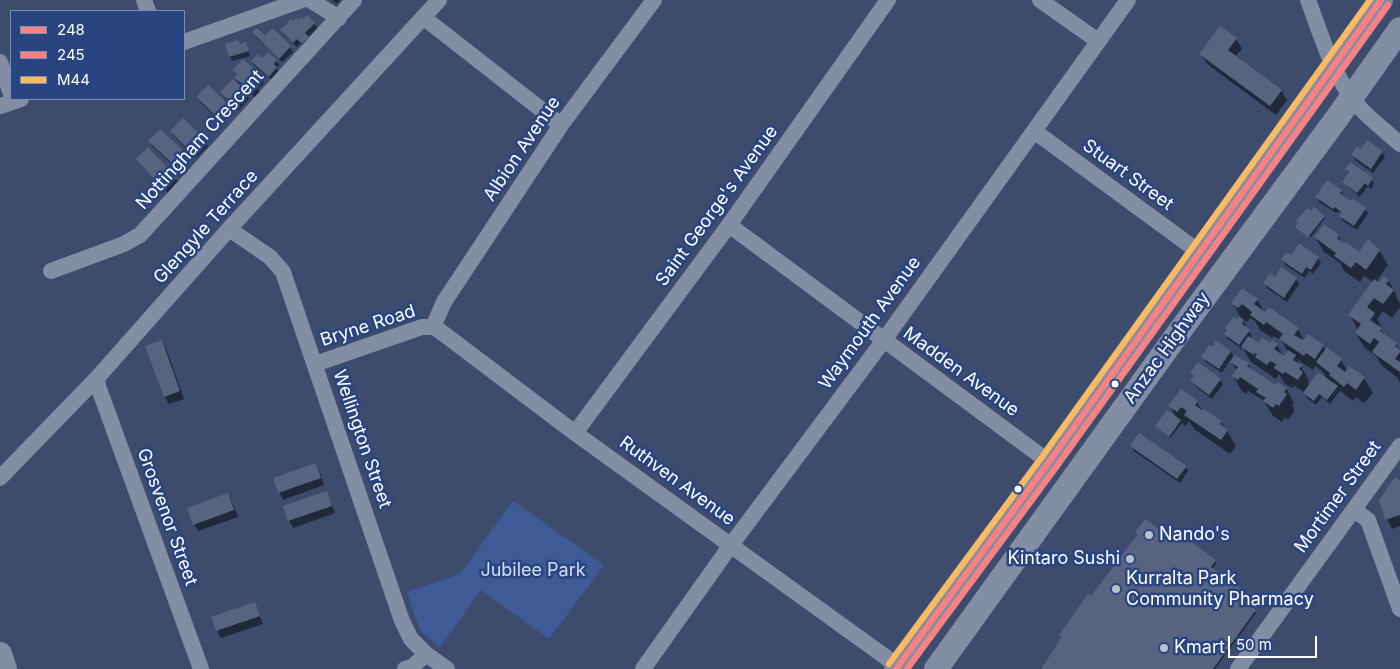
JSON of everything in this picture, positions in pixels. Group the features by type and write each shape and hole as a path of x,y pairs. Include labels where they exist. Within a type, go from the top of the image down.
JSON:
{"highway":[{"name":"Anzac Highway","path":"897,667 1049,462 1381,0"},
{"name":"Anzac Highway","path":"936,669 1400,29"},
{"path":"1264,163 1289,181"},
{"path":"1144,331 1150,338 1154,339 1160,339 1179,332"},
{"path":"1049,462 1061,460 1074,450 1080,448 1087,446 1096,448"},
{"path":"0,654 5,669"}],"street":[{"path":"185,42 302,0"},
{"path":"310,0 339,18"},
{"name":"Nottingham Crescent","path":"51,271 124,244 140,235 354,0"},
{"name":"Glengyle Terrace","path":"0,478 96,378 229,229 439,0"},
{"name":"Albion Avenue","path":"433,327 444,302 561,125 654,0"},
{"name":"Saint George's Avenue","path":"575,433 728,225 888,0"},
{"path":"1040,0 1098,41"},
{"name":"Waymouth Avenue","path":"643,669 731,544 884,340 1128,0"},
{"path":"1308,0 1341,83 1359,107 1400,144"},
{"path":"423,16 561,125"},
{"path":"0,62 10,94"},
{"name":"Stuart Street","path":"1034,131 1199,252"},
{"name":"Madden Avenue","path":"728,225 1049,462"},
{"name":"Wellington Street","path":"229,229 270,257 283,272 402,621 411,639 426,654 447,669"},
{"name":"Bryne Road","path":"315,364 422,328 433,327"},
{"name":"Ruthven Avenue","path":"433,327 575,433 731,544 897,667"},
{"name":"Grosvenor Street","path":"96,378 201,669"},
{"name":"Mortimer Street","path":"1238,669 1400,446"},
{"path":"1354,510 1368,520 1400,609"},
{"path":"405,669 412,666 426,654"}],"green space":[{"name":"Jubilee Park","path":"513,501 604,565 549,639 481,590 440,647 420,631 407,592 460,574"}],"building":[{"path":"307,15 315,23 305,33 309,37 302,44 297,39 293,43 280,30 291,19 293,21 296,18 298,20 301,17 303,19"},
{"path":"1220,26 1237,38 1228,50 1282,90 1270,106 1199,54"},
{"path":"257,28 265,36 273,28 291,46 279,59 252,32"},
{"path":"239,40 240,44 246,42 249,51 229,57 225,44"},
{"path":"268,52 277,60 274,64 277,67 269,77 251,61 257,54 262,58"},
{"path":"243,59 263,77 256,84 259,86 252,93 234,77 237,74 232,70"},
{"path":"233,79 248,94 235,107 220,92"},
{"path":"208,85 227,103 223,108 227,111 219,119 196,97"},
{"path":"183,118 206,141 193,154 170,131"},
{"path":"160,129 188,155 177,168 148,141"},
{"path":"1367,140 1383,151 1371,169 1351,155 1357,146 1361,149"},
{"path":"148,147 177,178 164,189 136,159"},
{"path":"1350,162 1373,178 1368,186 1365,183 1357,193 1342,182 1349,172 1345,169"},
{"path":"1327,180 1342,190 1340,193 1351,201 1353,199 1366,208 1354,226 1339,216 1341,212 1335,207 1333,209 1315,197"},
{"path":"1314,207 1325,216 1308,237 1295,227 1298,223 1296,221 1307,208 1311,211"},
{"path":"1324,224 1339,235 1337,238 1359,252 1368,239 1380,250 1366,270 1356,262 1351,268 1334,256 1336,253 1314,237"},
{"path":"1299,243 1319,257 1311,270 1306,267 1302,274 1281,260 1286,252 1291,255"},
{"path":"1281,267 1297,278 1284,298 1263,283 1270,273 1275,277"},
{"path":"1384,276 1389,280 1386,284 1394,290 1383,304 1374,298 1367,307 1375,313 1370,320 1382,328 1380,331 1397,343 1395,346 1400,352 1395,359 1400,362 1400,372 1372,352 1379,342 1374,338 1370,344 1355,333 1361,324 1348,315 1374,279 1379,283"},
{"path":"1242,288 1258,299 1254,304 1265,312 1269,307 1299,328 1294,335 1303,340 1308,334 1324,345 1315,359 1306,353 1304,356 1279,339 1283,334 1266,322 1264,325 1250,315 1252,312 1242,304 1238,308 1231,303"},
{"path":"1239,316 1244,320 1242,324 1250,330 1239,345 1224,334 1227,330 1225,328 1233,317 1237,319"},
{"path":"1248,336 1259,343 1262,338 1270,343 1272,340 1278,344 1274,349 1284,356 1288,350 1296,355 1293,360 1302,365 1299,369 1303,372 1298,380 1274,368 1276,364 1270,361 1267,365 1255,357 1257,354 1255,353 1254,355 1241,347"},
{"path":"162,340 180,391 164,397 145,346"},
{"path":"1216,340 1231,351 1219,369 1201,357 1209,345 1212,347"},
{"path":"1327,347 1342,359 1337,366 1345,372 1349,366 1365,377 1356,390 1347,383 1344,387 1316,362"},
{"path":"1234,355 1249,363 1247,366 1276,385 1278,382 1287,388 1284,392 1287,394 1279,406 1276,404 1273,408 1263,401 1266,398 1256,392 1258,389 1240,377 1238,380 1232,376 1238,367 1230,362"},
{"path":"1198,362 1221,379 1209,395 1190,381 1194,376 1190,373"},
{"path":"1318,372 1338,386 1327,400 1319,394 1314,401 1303,393"},
{"path":"1181,389 1198,401 1195,405 1222,421 1220,424 1228,430 1221,440 1184,415 1187,411 1181,407 1177,412 1168,406"},
{"path":"1167,410 1181,420 1169,437 1155,426"},
{"path":"1139,433 1187,466 1177,479 1130,446"},
{"path":"316,463 321,478 278,493 273,478"},
{"path":"1395,477 1400,481 1400,515 1385,520 1379,500"},
{"path":"327,491 332,506 288,521 283,506"},
{"path":"228,493 234,510 193,525 187,508"},
{"path":"1145,519 1166,534 1178,532 1216,560 1211,567 1257,600 1251,607 1256,610 1213,669 1041,669 1062,637 1059,635 1088,594 1091,596 1138,534 1135,532"},
{"path":"255,602 260,616 216,631 211,617"}],"transit line":[{"name":"M44","path":"889,664 1042,457 1370,0"},
{"name":"248","path":"896,669 1049,462 1381,0"},
{"name":"245","path":"907,669 1056,467 1388,5"}],"place":[{"name":"Nando's","path":"1149,535"},
{"name":"Kintaro Sushi","path":"1130,559"},
{"name":"Kurralta Park Community Pharmacy","path":"1116,589"},
{"name":"Kmart","path":"1164,648"}]}
